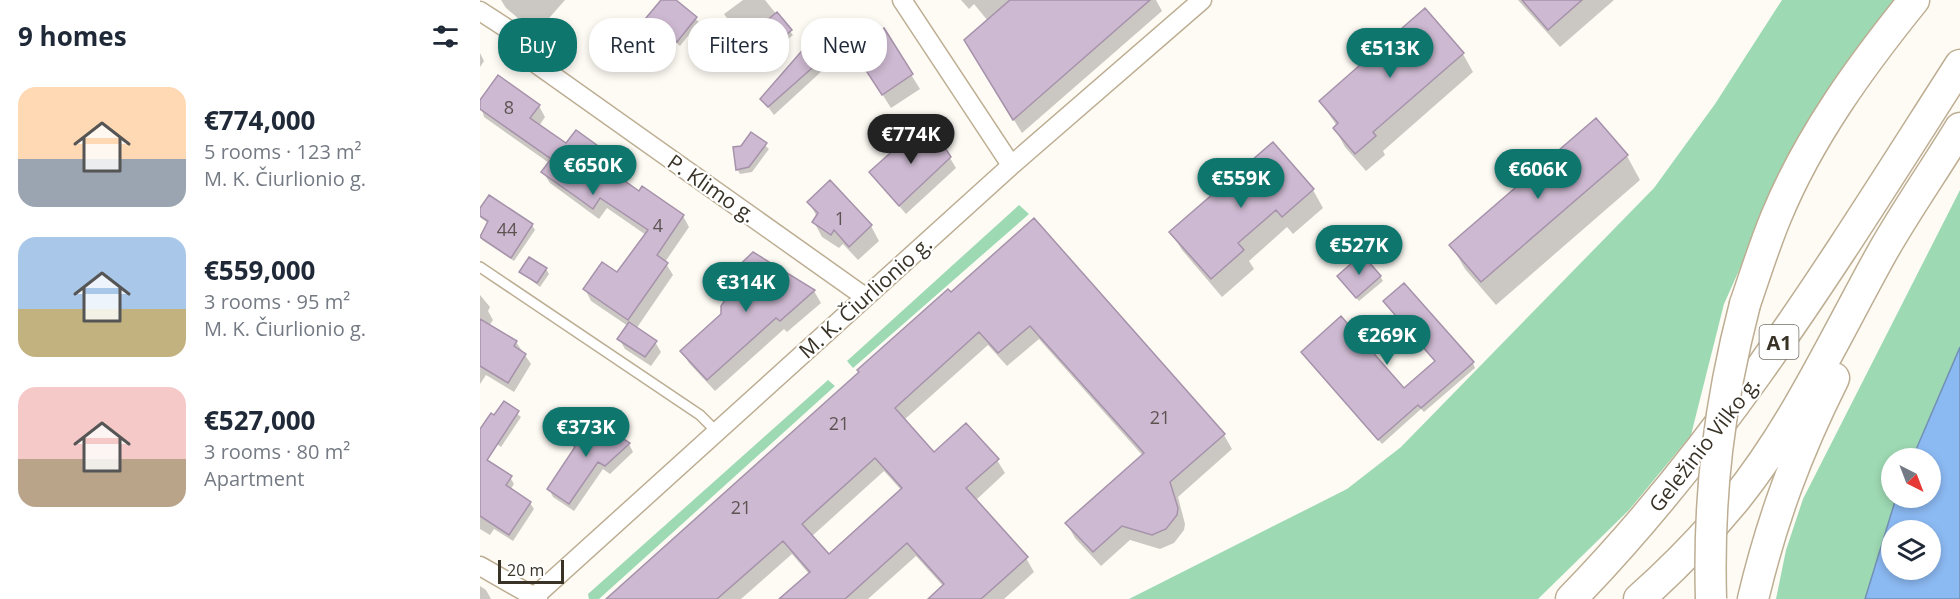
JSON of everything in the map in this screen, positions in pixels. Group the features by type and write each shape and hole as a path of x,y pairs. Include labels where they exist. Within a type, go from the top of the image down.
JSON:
{"highway":[{"path":"1711,599 1710,516 1714,461 1728,370 1745,304 1776,218 1817,136 1869,56 1914,0"},
{"name":"Geležinio Vilko g.","path":"1571,599 1627,541 1686,471 1761,370 1960,65"},
{"name":"A1","path":"1639,599 1676,567 1735,500 1820,367 1884,250 1960,128"},
{"path":"1753,599 1772,524 1808,430 1842,362 1884,250"}],"street":[{"path":"902,0 1011,165"},
{"name":"M. K. Čiurlionio g.","path":"535,598 1011,165 1202,0"},
{"name":"P. Klimo g.","path":"480,10 517,35 521,53 865,297"},
{"path":"480,566 535,598"}],"lane":[{"path":"480,267 700,415 717,432"}],"green space":[{"path":"1782,0 1894,0 1830,89 1769,203 1724,304 1691,435 1629,510 1538,599 1129,599 1347,489 1401,447 1654,188 1715,104"},
{"path":"1960,190 1960,347 1917,448 1881,448 1881,508 1893,508 1889,520 1881,520 1881,547 1865,599 1776,599 1786,550 1803,499"},
{"path":"1019,205 1029,214 853,368 847,361"},
{"path":"828,380 835,386 599,599 589,599 588,594"}],"water":[{"path":"1960,347 1960,599 1865,599 1881,547 1881,580 1941,580 1941,520 1889,520 1893,508 1941,508 1941,448 1917,448"}],"building":[{"path":"661,0 676,0 697,17 688,18 688,28 677,42 676,18 646,18"},
{"path":"1010,0 1150,0 1013,120 964,40"},
{"path":"1522,0 1582,0 1548,30"},
{"path":"1425,8 1464,53 1373,132 1376,136 1355,154 1333,128 1338,123 1319,101"},
{"path":"777,12 782,18 770,18"},
{"path":"887,33 913,74 882,95 867,72 887,72"},
{"path":"801,52 801,72 808,72 768,107 760,99 783,72 789,72 789,66"},
{"path":"498,75 540,105 530,118 566,143 576,130 605,151 597,161 639,191 642,186 684,215 657,255 668,263 628,320 583,289 602,262 617,272 648,230 600,198 593,209 541,172 551,159 480,109 480,100"},
{"path":"1596,118 1628,155 1481,282 1449,245"},
{"path":"926,126 935,132 951,157 899,206 869,172 897,147 900,150 911,141 909,138 920,128"},
{"path":"751,132 767,143 749,167 736,170 733,147 741,146"},
{"path":"1273,142 1314,189 1282,217 1276,210 1238,243 1244,250 1211,279 1169,232"},
{"path":"830,180 872,225 849,247 834,230 831,235 812,222 818,213 807,202"},
{"path":"489,195 533,224 511,258 480,237 488,221 480,216 480,208"},
{"path":"1034,218 1225,434 1170,482 1178,508 1177,515 1166,529 1152,535 1122,526 1093,552 1065,523 1144,453 1030,326 998,353 979,332 895,408 934,452 966,423 999,459 966,488 1028,557 981,599 928,599 944,584 907,543 845,599 779,599 810,572 783,541 717,599 606,599 948,289 951,292","holes":["875,458 902,488 829,554 802,524"]},
{"path":"753,252 815,290 780,321 776,318 707,380 680,351 721,314 721,306 733,288 723,281"},
{"path":"1362,254 1381,276 1356,298 1337,276"},
{"path":"529,257 547,268 537,283 519,272"},
{"path":"1404,283 1474,362 1421,408 1418,405 1378,440 1301,352 1341,316 1404,388 1435,361 1383,301"},
{"path":"480,319 517,341 514,346 526,354 508,383 480,366"},
{"path":"629,322 657,341 645,357 617,339"},
{"path":"504,401 519,411 487,460 512,476 506,485 531,502 509,535 480,516 480,429 491,413 494,415"},
{"path":"588,416 630,443 605,466 598,462 569,504 547,489 575,447 570,443"}]}
